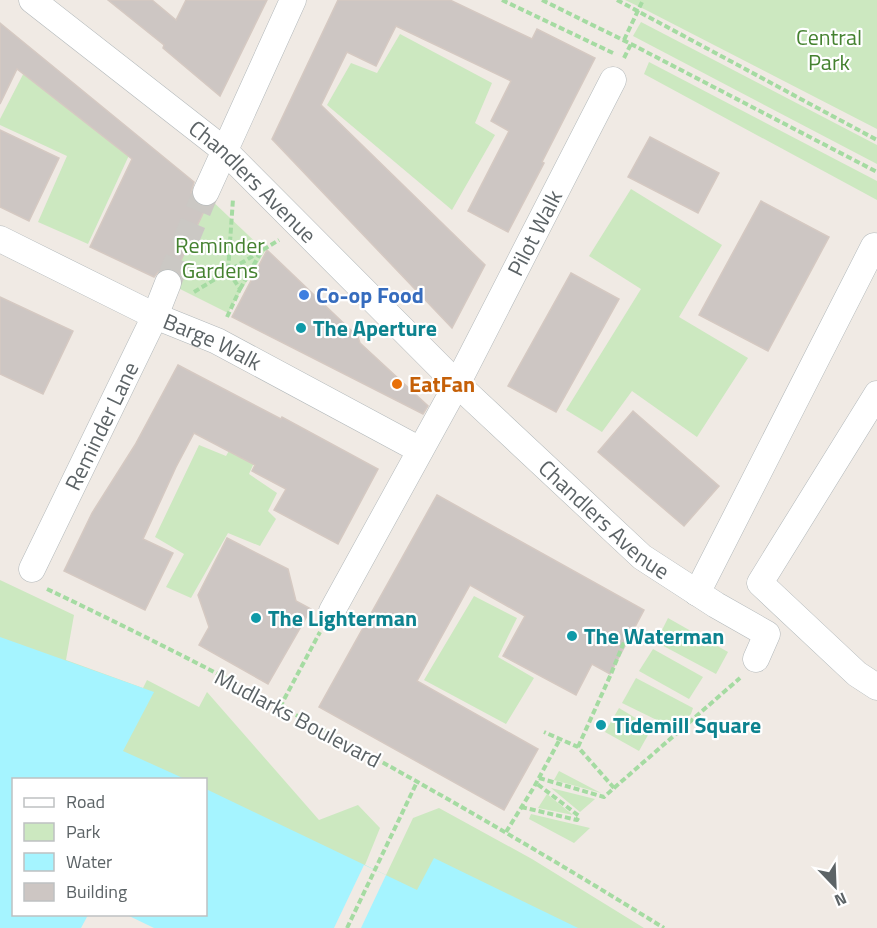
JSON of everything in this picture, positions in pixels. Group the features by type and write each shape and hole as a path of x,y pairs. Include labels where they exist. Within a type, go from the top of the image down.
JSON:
{"street":[{"name":"Chandlers Avenue","path":"32,0 230,156 457,384 642,557 766,634 756,659"},
{"path":"206,192 230,156 293,0"},
{"name":"Pilot Walk","path":"457,384 619,69"},
{"name":"Barge Walk","path":"0,239 154,316 217,341 420,450"},
{"path":"697,593 874,246"},
{"name":"Reminder Lane","path":"32,569 168,283"},
{"path":"332,611 457,384"},
{"path":"877,394 760,583 857,674 877,687"}],"path":[{"path":"502,0 619,69"},
{"path":"542,0 624,40 877,172"},
{"path":"617,0 877,140"},
{"path":"624,40 643,0"},
{"path":"230,156 228,271 240,288"},
{"path":"192,294 301,227"},
{"path":"217,341 240,288 262,251"},
{"name":"Mudlarks Boulevard","path":"52,592 280,707 417,782 540,851 664,928"},
{"path":"280,707 332,611"},
{"path":"578,747 624,642"},
{"path":"539,778 604,797 752,668 756,659"},
{"path":"544,732 578,747 614,788"},
{"path":"506,832 560,739"},
{"path":"347,928 417,782"},
{"path":"521,807 577,820 579,816 536,783"}],"green space":[{"name":"Central Park","path":"625,0 877,0 877,129 646,10"},
{"path":"641,22 877,145 877,164 633,36"},
{"path":"400,34 492,83 475,123 495,135 452,210 327,105 351,63 377,73"},
{"path":"32,57 137,138 88,244 38,222 67,156 0,125 0,119"},
{"path":"649,62 877,181 877,200 644,74"},
{"path":"631,189 722,245 679,317 748,358 697,437 632,391 602,432 566,410 641,289 589,256"},
{"name":"Reminder Gardens","path":"209,198 265,251 228,313 170,284"},
{"path":"252,411 273,420 249,474 277,493 268,511 276,519 260,546 228,533 191,598 166,587 184,554 155,537 199,445 226,456"},
{"path":"0,580 74,615 66,660 143,688 147,680 199,707 207,692 319,820 358,805 380,828 365,865 386,875 413,818 439,808 532,859 644,928 83,928 207,916 207,778 12,778 12,797 0,899"},
{"path":"474,596 517,618 498,657 534,678 506,724 424,680"},
{"path":"668,618 728,652 716,674 656,642"},
{"path":"653,649 703,677 689,699 639,671"},
{"path":"636,678 693,708 691,714 675,729 622,703"},
{"path":"619,708 652,728 639,751 605,732"},
{"path":"559,771 601,793 554,780"},
{"path":"551,788 595,799 580,812"},
{"path":"547,794 573,815 538,808"},
{"path":"531,814 590,828 574,843 529,819"}],"water":[{"path":"0,637 154,692 123,751 183,778 12,778 12,916 207,916 207,789 417,890 434,858 578,928 0,928"}],"pier":[{"path":"364,865 386,875 361,928 334,928"},
{"path":"87,916 129,916 154,928 81,928"}],"building":[{"path":"108,0 152,0 176,20 186,0 267,0 220,96 163,48 164,45"},
{"path":"338,0 450,0 532,39 537,29 595,58 508,232 468,211 509,131 491,121 511,81 396,26 376,66 347,52 321,105 485,265 452,328 272,139"},
{"path":"0,23 194,182 191,193 194,200 206,207 176,271 165,268 154,277 90,247 132,159 17,69 0,104"},
{"path":"0,130 59,158 29,221 0,207"},
{"path":"650,137 719,173 698,213 628,177"},
{"path":"761,201 829,237 768,351 699,315"},
{"name":"The Aperture","path":"267,250 358,337 360,343 428,406 423,414 232,317"},
{"path":"571,273 619,299 556,412 508,386"},
{"path":"0,297 73,331 43,394 0,374"},
{"path":"178,365 281,419 282,417 378,469 338,544 274,510 286,489 252,471 255,465 194,433 143,539 173,553 145,610 64,571 92,513 135,445"},
{"path":"633,411 719,486 684,526 598,452"},
{"path":"437,495 644,610 610,674 592,664 576,695 503,656 525,616 470,585 417,681 538,749 504,810 319,707"},
{"name":"The Lighterman","path":"227,538 288,569 296,601 311,609 268,684 199,645 209,627 198,595"}],"tunnel":[{"path":"168,283 206,192"}],"place":[{"name":"Co-op Food","path":"304,295"},
{"name":"The Aperture","path":"301,328"},
{"name":"EatFan","path":"397,384"},
{"name":"The Lighterman","path":"256,618"},
{"name":"The Waterman","path":"572,636"},
{"name":"Tidemill Square","path":"601,725"}]}
